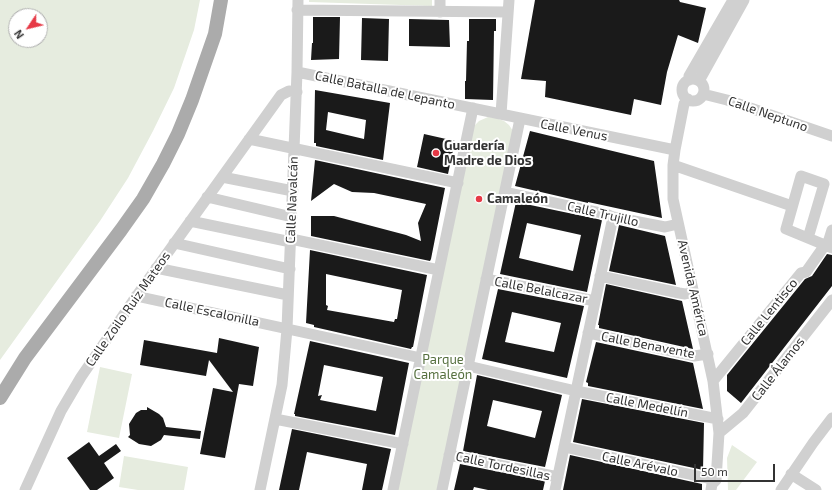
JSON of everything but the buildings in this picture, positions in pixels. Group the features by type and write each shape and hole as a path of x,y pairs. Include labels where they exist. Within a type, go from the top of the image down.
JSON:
{"main road":[{"path":"0,398 25,358 143,199 163,164 178,134 192,100 215,34 221,0"}],"street":[{"path":"440,0 440,12"},
{"path":"501,114 509,0"},
{"path":"733,0 688,76 694,80 703,87 703,94 698,99 688,99 683,94 683,87 686,82 694,80 744,0"},
{"path":"297,72 298,5 440,12 507,12"},
{"name":"Calle Navalcán","path":"260,490 282,385 287,329 297,72"},
{"name":"Calle Batalla de Lepanto","path":"297,72 473,108"},
{"name":"Calle Zoilo Ruiz Mateos","path":"25,490 60,411 81,377 136,296 281,96 289,91 297,92"},
{"name":"Calle Neptuno","path":"703,94 727,100 832,136"},
{"name":"Avenida América","path":"688,99 684,104 675,150 673,165 673,199 708,354 718,419 718,485 712,484 711,490"},
{"path":"394,490 473,108"},
{"name":"Calle Venus","path":"473,108 520,119 675,150"},
{"path":"442,490 520,119"},
{"path":"249,139 458,183"},
{"path":"673,165 792,206"},
{"path":"808,238 824,184 801,176 786,229 808,238 828,246"},
{"path":"222,177 293,191"},
{"name":"Calle Trujillo","path":"505,192 606,214 613,217 665,227 678,224"},
{"path":"207,197 292,217"},
{"path":"555,490 613,217"},
{"path":"190,221 439,270"},
{"name":"Calle Lentisco","path":"713,381 801,273 806,272 828,246 832,230"},
{"path":"174,243 290,269"},
{"path":"156,268 288,295"},
{"path":"600,276 679,293 685,294 694,292"},
{"name":"Calle Belalcazar","path":"486,279 595,301"},
{"name":"Calle Escalonilla","path":"136,296 421,358"},
{"name":"Calle Álamos","path":"719,432 743,413 832,300"},
{"name":"Calle Benavente","path":"588,333 694,356 708,354"},
{"name":"Calle Medellín","path":"468,366 576,391 718,419"},
{"path":"780,490 832,418"},
{"path":"275,419 403,444"},
{"name":"Calle Arévalo","path":"564,447 718,485"},
{"name":"Calle Tordesillas","path":"449,455 558,477"},
{"path":"791,474 816,490"}],"green space":[{"path":"0,0 200,0 194,30 174,88 128,178 100,221 0,360"},
{"path":"309,0 432,0 432,6 309,2"},
{"name":"Parque Camaleón","path":"488,117 504,121 513,131 438,490 396,490 473,127 479,121"},
{"path":"100,367 132,374 119,438 87,432"},
{"path":"732,445 757,462 736,490 728,490 727,458"},
{"path":"124,456 188,467 184,490 138,490 119,487"}],"place":[{"name":"Guardería Madre de Dios","path":"436,153"},
{"name":"Camaleón","path":"479,199"}]}
